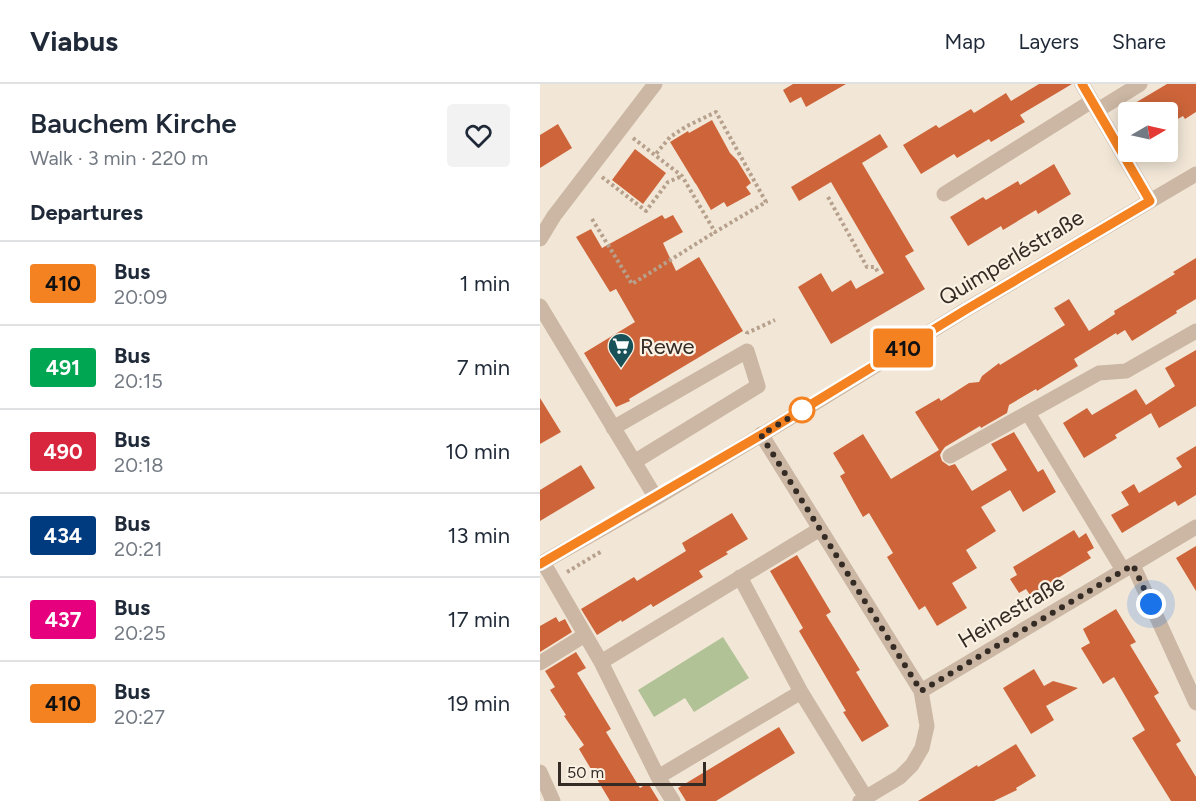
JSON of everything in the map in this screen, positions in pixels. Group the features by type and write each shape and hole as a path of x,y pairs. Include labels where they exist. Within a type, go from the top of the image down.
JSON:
{"street":[{"path":"540,239 574,189 655,84"},
{"path":"1082,84 1150,201"},
{"path":"944,194 1095,105 1140,84"},
{"name":"Quimperléstraße","path":"542,563 656,498 967,309 1196,174"},
{"path":"574,189 582,203"},
{"path":"540,306 656,498"},
{"path":"950,456 1099,373 1126,370 1196,331"},
{"path":"613,428 747,351 758,386 634,462"},
{"path":"1028,413 1128,567 1196,703"},
{"path":"740,577 801,692 863,799 900,777 912,765 922,748 927,726 921,691 761,435"},
{"name":"Heinestraße","path":"921,691 1196,527"},
{"path":"601,662 820,529"},
{"path":"542,563 601,662 658,777 673,801"},
{"path":"540,663 585,635"},
{"path":"658,777 801,692"},
{"path":"540,772 553,801"}],"path":[{"path":"592,219 632,285 766,202 716,112 670,137 655,155"},
{"path":"620,128 682,176 716,232"},
{"path":"590,168 646,211 668,182 682,176"},
{"path":"828,197 867,267 875,267 878,272"},
{"path":"747,351 747,333 775,320"}],"green space":[{"path":"723,637 749,678 694,712 685,698 654,717 638,690"}],"building":[{"path":"793,84 846,84 806,107 801,97 790,103 783,90"},
{"path":"1039,84 1072,84 1020,115 1025,122 991,142 989,139 957,158 954,154 921,174 903,145 936,125 939,128 971,109 974,113 1006,93 1011,101"},
{"path":"1167,84 1196,84 1196,112 1185,119 1183,116 1178,119 1178,102 1137,102"},
{"path":"712,120 730,153 751,183 746,187 751,194 727,207 724,202 711,210 670,142"},
{"path":"558,124 572,148 540,168 540,135"},
{"path":"880,134 888,147 862,163 914,251 905,256 925,289 831,344 798,287 821,273 832,292 851,280 856,289 884,273 831,182 799,201 791,187"},
{"path":"635,149 666,173 643,204 612,180"},
{"path":"1054,164 1071,194 1038,214 1036,210 1003,230 1001,226 968,246 950,217 983,197 986,200 1018,181 1020,185"},
{"path":"662,215 665,219 673,215 683,232 663,243 676,271 699,257 743,331 629,399 630,401 616,407 584,353 635,322 616,289 610,292 576,237 591,229 602,248"},
{"path":"1196,258 1196,299 1132,341 1125,330 1117,335 1116,333 1074,359 1078,366 1009,405 1007,413 981,428 980,426 942,451 940,455 942,461 949,466 955,464 972,491 1007,470 991,444 1014,432 1038,472 1043,469 1056,492 1023,512 1010,490 981,507 996,531 966,550 977,568 952,583 967,608 937,626 925,606 919,610 887,557 893,553 869,513 863,517 840,476 845,473 833,453 863,434 891,479 939,450 915,412 939,398 941,401 969,383 979,382 982,376 999,363 1000,365 1065,325 1054,308 1069,299 1089,331 1115,314 1114,311 1175,274 1173,272"},
{"path":"1196,350 1196,406 1159,428 1151,413 1115,435 1117,438 1084,458 1063,423 1087,408 1092,415 1136,389 1146,405 1175,386 1165,368"},
{"path":"540,398 561,432 540,444"},
{"path":"1196,446 1196,495 1178,506 1175,501 1122,533 1111,515 1129,505 1121,492 1134,484 1139,493 1182,467 1176,458"},
{"path":"581,465 595,488 540,521 540,490"},
{"path":"732,513 748,539 699,571 703,577 653,607 651,604 597,635 581,609 634,577 637,581 686,551 682,543"},
{"path":"1074,530 1079,538 1086,533 1094,548 1087,552 1091,558 1030,595 1026,589 1019,593 1010,579 1017,575 1013,567"},
{"path":"1196,546 1196,591 1176,558"},
{"path":"797,555 831,612 826,615 860,670 856,672 889,726 862,742 799,631 803,628 770,571"},
{"path":"1116,609 1136,642 1130,645 1159,693 1154,696 1181,741 1176,744 1196,777 1196,801 1171,801 1132,738 1145,730 1114,677 1103,684 1081,648 1090,643 1083,629"},
{"path":"556,617 559,622 565,619 572,632 540,652 540,626"},
{"path":"576,652 586,668 577,673 611,729 606,732 640,788 648,783 659,801 610,801 579,749 584,745 550,690 555,687 545,671"},
{"path":"1034,669 1044,686 1053,681 1078,688 1046,706 1054,720 1031,734 1003,688"},
{"path":"779,727 795,753 716,801 686,801 678,788"},
{"path":"1016,744 1036,776 1016,788 1017,790 994,801 918,801 977,765 978,767"}],"bus line":[{"name":"410","path":"540,564 656,498 1150,201 1082,84"}],"place":[{"name":"Rewe","path":"621,369"}],"route":[{"path":"802,410 804,409 761,435 921,691 1133,565 1151,604"}]}
